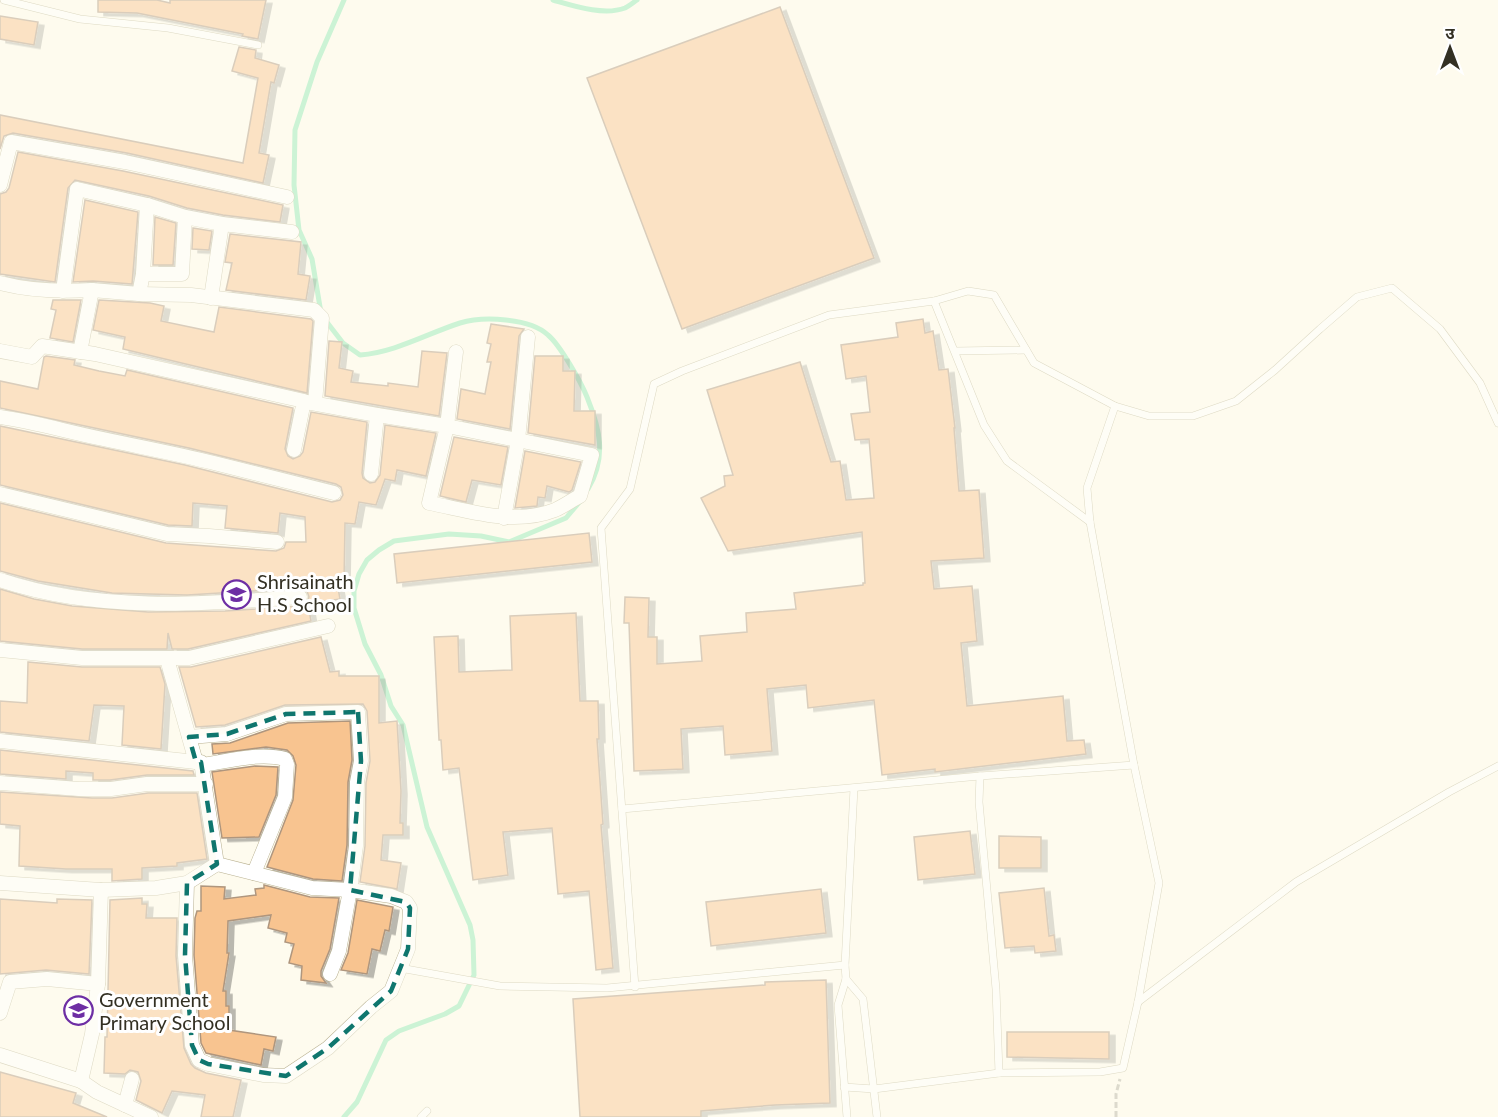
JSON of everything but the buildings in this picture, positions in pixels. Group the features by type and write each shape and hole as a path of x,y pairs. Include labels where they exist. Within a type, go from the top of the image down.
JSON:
{"street":[{"path":"0,185 11,142 125,162 287,197"},
{"path":"63,291 77,189 147,205 185,217 292,232"},
{"path":"139,294 143,274 147,205"},
{"path":"143,274 182,274 185,217"},
{"path":"212,297 222,224"},
{"path":"0,283 22,289 92,290 212,297 314,310 322,318 309,402 294,450"},
{"path":"80,352 92,290"},
{"path":"504,518 518,440 528,337"},
{"path":"0,351 32,357 42,346 80,352 309,402 447,426 592,455 580,496 555,510 519,518 504,518 429,503 447,426 456,352"},
{"path":"371,474 377,415"},
{"path":"0,417 33,422 100,439 215,463 334,493"},
{"path":"0,494 167,534 277,543"},
{"path":"0,580 21,588 68,596 143,604 211,604 300,597"},
{"path":"0,650 82,658 189,658 328,626"},
{"path":"167,659 189,737 206,784 217,864"},
{"path":"189,737 227,734 286,714 358,712 361,761 357,782 356,846 351,890 339,951 330,974"},
{"path":"0,741 199,764 249,758 285,759 288,764 285,797 254,873"},
{"path":"0,783 79,789 111,789 147,784 206,784"},
{"path":"0,883 101,890 156,888 187,883 217,864 312,888 351,890 391,896 406,902 410,908 407,969 391,992 371,1007 328,1048 286,1076 263,1075 208,1064 199,1060 192,1045 185,955 187,883"},
{"path":"81,1081 92,1034 98,984 101,890"},
{"path":"0,1013 4,987 10,982 47,979 98,984"},
{"path":"0,1055 81,1081 97,1092 151,1117"},
{"path":"125,1105 132,1079"}],"lane":[{"path":"4,0 80,19 168,28 258,45"},
{"path":"635,987 602,528 630,489 654,384 681,371 829,315 934,301 968,291 994,295 1034,363 1115,406 1149,416 1193,416 1236,401 1275,370 1357,297 1392,288 1440,329 1480,383 1498,423"},
{"path":"934,301 984,425 1007,461 1090,522"},
{"path":"955,351 1026,350"},
{"path":"844,1087 874,1089 999,1073 1100,1072 1123,1068 1138,1002 1159,883 1134,765 1090,522 1087,488 1115,406"},
{"path":"622,809 980,776 1134,765"},
{"path":"1138,1002 1296,882 1449,792 1498,766"},
{"path":"980,776 979,802 996,989 999,1073"},
{"path":"847,1117 838,1005 846,979 854,788"},
{"path":"407,969 500,986 607,988 845,965"},
{"path":"846,979 863,999 877,1117"}],"path":[{"path":"1116,1117 1116,1094 1123,1068"}],"highlighted area":[{"path":"358,712 361,761 350,890 406,902 410,908 408,949 391,991 328,1048 286,1076 208,1064 199,1060 192,1045 185,955 187,883 217,864 206,784 201,762 196,762 189,737 227,734 286,714"}],"waterway":[{"path":"321,313 312,259 299,230 294,185 295,130 317,62 344,0"},
{"path":"553,0 608,11 625,8 637,0"},
{"path":"326,321 343,343 360,355 386,350 447,327 470,321 506,320 540,329 553,340 570,364 592,409 600,443 598,466 588,489"},
{"path":"344,1117 357,1102 386,1040 399,1031 445,1014 459,1006 474,975 470,925 427,827 403,725 391,706 381,675 365,644 354,608 354,591 359,574 367,560 394,541 449,534 481,536 509,542 566,518 582,499"}],"place":[{"name":"Shrisainath H.S School","path":"236,594"},
{"name":"Government Primary School","path":"78,1011"}]}
